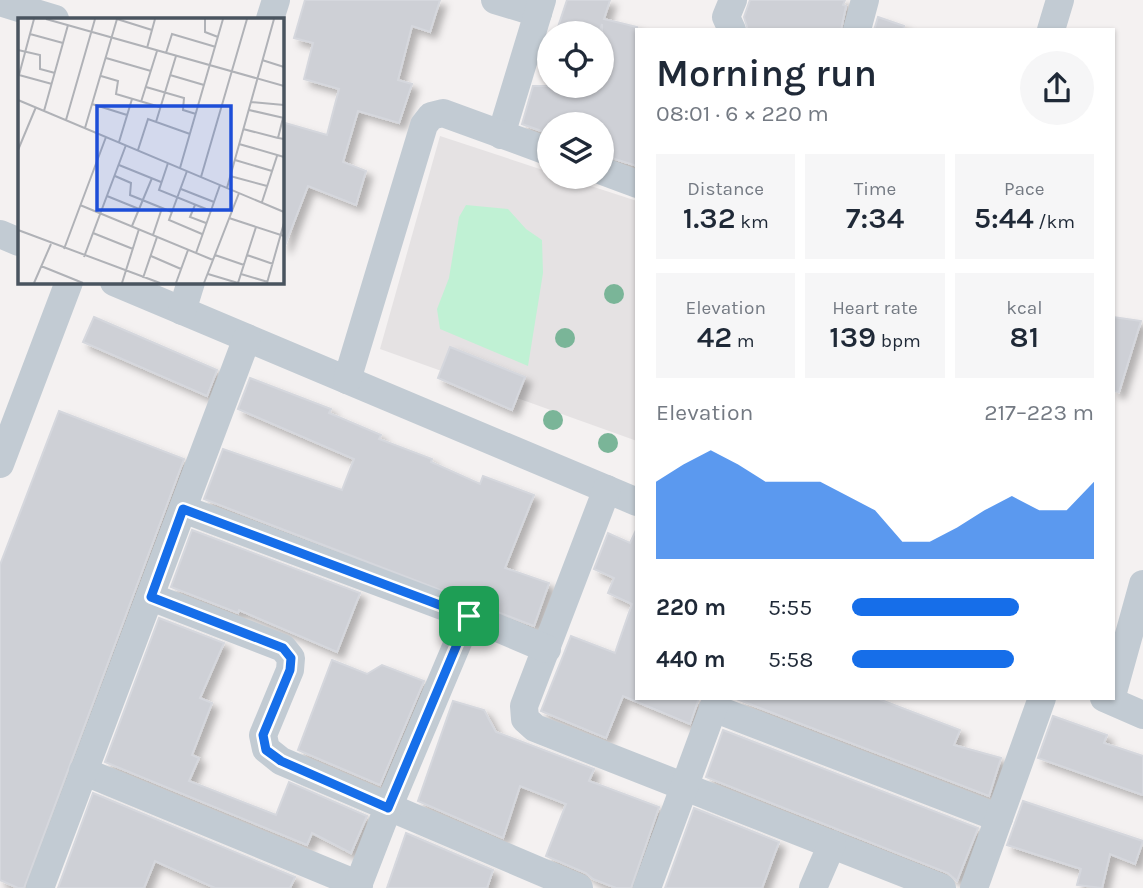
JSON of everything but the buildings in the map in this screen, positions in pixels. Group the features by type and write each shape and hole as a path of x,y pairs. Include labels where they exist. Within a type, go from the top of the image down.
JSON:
{"street":[{"path":"270,18 276,0"},
{"path":"495,0 540,6 501,135"},
{"path":"731,28 726,17 733,0"},
{"path":"858,28 865,0"},
{"path":"1052,28 1060,0"},
{"path":"0,2 52,18"},
{"path":"347,380 424,125 431,116 443,113 537,147"},
{"path":"614,175 635,183"},
{"path":"0,234 18,242"},
{"path":"0,464 68,284"},
{"path":"119,284 635,501"},
{"path":"183,311 190,284"},
{"path":"40,888 247,338"},
{"path":"607,489 524,706 525,719 535,728 943,888"},
{"path":"183,509 469,616 547,649"},
{"path":"1115,682 1142,595"},
{"path":"151,597 283,648 291,658 290,670 263,735 266,750 281,761 561,885"},
{"path":"83,771 358,886 469,616"},
{"path":"974,888 1041,700"},
{"path":"1114,700 1143,715"},
{"path":"647,888 715,703 999,818"},
{"path":"813,888 832,844"}],"shaded area":[{"path":"440,136 537,168 537,189 600,189 635,200 635,440 380,349"}],"green space":[{"path":"466,205 508,209 526,229 542,240 543,273 528,366 440,329 437,309 449,278 459,217"}],"route":[{"path":"183,509 469,616 388,808 281,761 266,750 263,735 290,670 291,658 283,648 151,597 183,509"}]}
